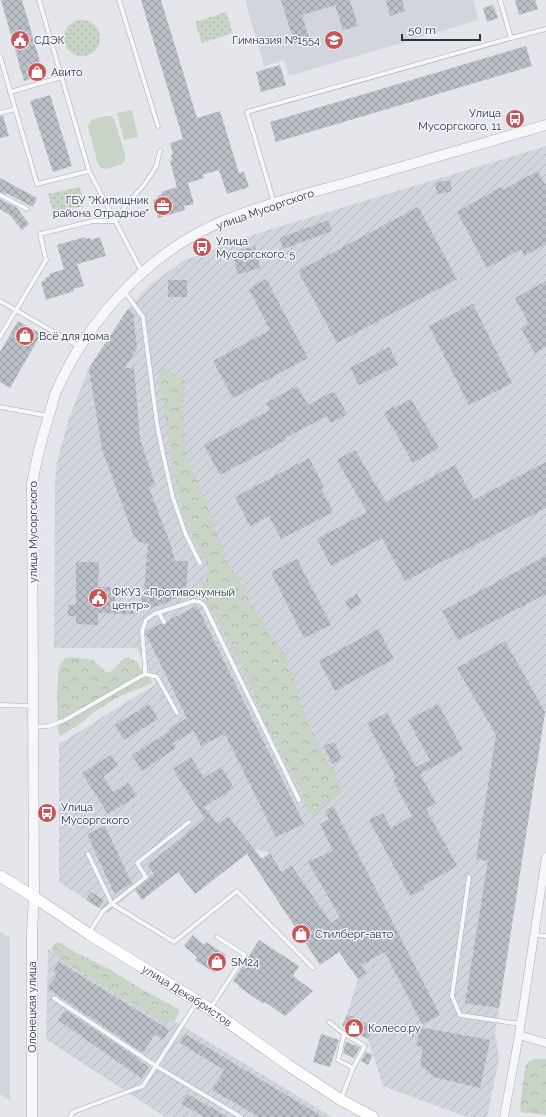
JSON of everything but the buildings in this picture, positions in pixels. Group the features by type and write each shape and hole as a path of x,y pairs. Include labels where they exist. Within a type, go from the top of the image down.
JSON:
{"main road":[{"name":"улица Декабристов","path":"0,876 88,934 210,1009 288,1065 341,1100 373,1117"}],"street":[{"name":"улица Мусоргского","path":"34,897 32,484 36,459 56,393 70,364 94,326 113,302 142,272 160,257 196,234 225,220 274,204 546,125"},
{"path":"504,1117 519,1035 546,857"},
{"name":"Олонецкая улица","path":"32,1117 32,931 34,897"},
{"path":"519,1035 546,1043"}],"lane":[{"path":"39,0 89,171 142,272"},
{"path":"119,0 158,126"},
{"path":"500,0 512,38"},
{"path":"274,204 247,112 546,29"},
{"path":"0,56 37,184 89,171"},
{"path":"10,92 62,77"},
{"path":"0,113 15,109"},
{"path":"116,221 126,205 144,186 156,167 160,150"},
{"path":"0,195 27,209"},
{"path":"0,337 46,260 40,234 93,221 116,221"},
{"path":"124,291 143,317 157,424 163,454 176,505 186,535 200,563"},
{"path":"0,302 81,348"},
{"path":"0,407 49,416"},
{"path":"145,674 142,631 146,620 154,614 194,601 200,602 204,605 299,800"},
{"path":"159,613 164,622"},
{"path":"34,727 48,726 63,721 145,674 157,677 177,712"},
{"path":"0,705 34,706"},
{"path":"88,934 103,911 146,877 137,863 189,822"},
{"path":"88,854 112,904 174,942 237,891 313,968"},
{"path":"469,877 452,996 460,1015 520,1024"},
{"path":"533,935 546,936"},
{"path":"210,1009 244,955 217,937"},
{"path":"54,998 156,1066 241,1117"},
{"path":"70,1117 73,1112 143,1086 197,1001"},
{"path":"329,1022 344,1034 365,1046 353,1068 341,1100"},
{"path":"344,1034 338,1060 353,1068"}],"shaded area":[{"name":"Гимназия №1554","path":"245,0 473,0 479,20 289,76 284,60 264,66"},
{"path":"546,146 546,708 495,1033 499,1058 487,1117 467,1117 383,1086 368,1039 373,1027 347,1014 358,979 270,853 253,849 228,816 107,913 59,882 59,744 156,684 137,648 54,648 55,480 57,462 69,418 89,368 128,309 151,284 183,261 234,241 278,227"},
{"path":"0,932 10,937 10,1100 0,1094"},
{"path":"48,949 186,1028 332,1117 165,1117 46,1039"}],"green space":[{"path":"226,12 233,33 202,43 195,22"},
{"path":"86,20 95,25 99,31 99,45 95,51 86,56 78,56 69,51 65,45 64,34 69,25 75,21"},
{"path":"132,110 138,137 124,140 117,113"},
{"path":"111,116 114,119 125,154 125,160 122,164 107,169 101,168 98,164 88,127 92,120"},
{"path":"80,187 84,206 53,213 48,194"},
{"path":"162,368 183,379 187,383 183,395 182,412 186,441 186,454 206,502 226,561 244,587 249,600 284,654 294,676 303,712 327,762 340,782 341,792 325,803 311,817 299,787 259,710 248,677 213,612 198,596 198,591 204,584 208,570 206,561 188,527 182,511 169,444 162,394 157,379"},
{"path":"71,657 93,660 106,672 111,672 123,659 129,657 138,663 143,673 150,678 153,683 118,697 94,712 80,724 60,736 58,730 57,694 59,667 65,658"},
{"path":"56,943 61,943 75,952 111,970 180,1010 175,1020 165,1022 154,1018 146,1011 127,1001 61,960 53,952 52,947"},
{"path":"536,1059 546,1059 546,1115 521,1112 520,1106 525,1068 529,1062"}],"place":[{"name":"СДЭК","path":"20,40"},
{"name":"Гимназия №1554","path":"334,40"},
{"name":"Авито","path":"37,72"},
{"name":"Улица Мусоргского, 11","path":"515,119"},
{"name":"ГБУ \"Жилищник района Отрадное\"","path":"163,206"},
{"name":"Улица Мусоргского, 5","path":"202,247"},
{"name":"Всё для дома","path":"25,336"},
{"name":"ФКУЗ «Противочумный центр»","path":"98,598"},
{"name":"Улица Мусоргского","path":"47,813"},
{"name":"Стилберг-авто","path":"301,934"},
{"name":"SM24","path":"217,962"},
{"name":"Колесо.ру","path":"354,1028"}]}
